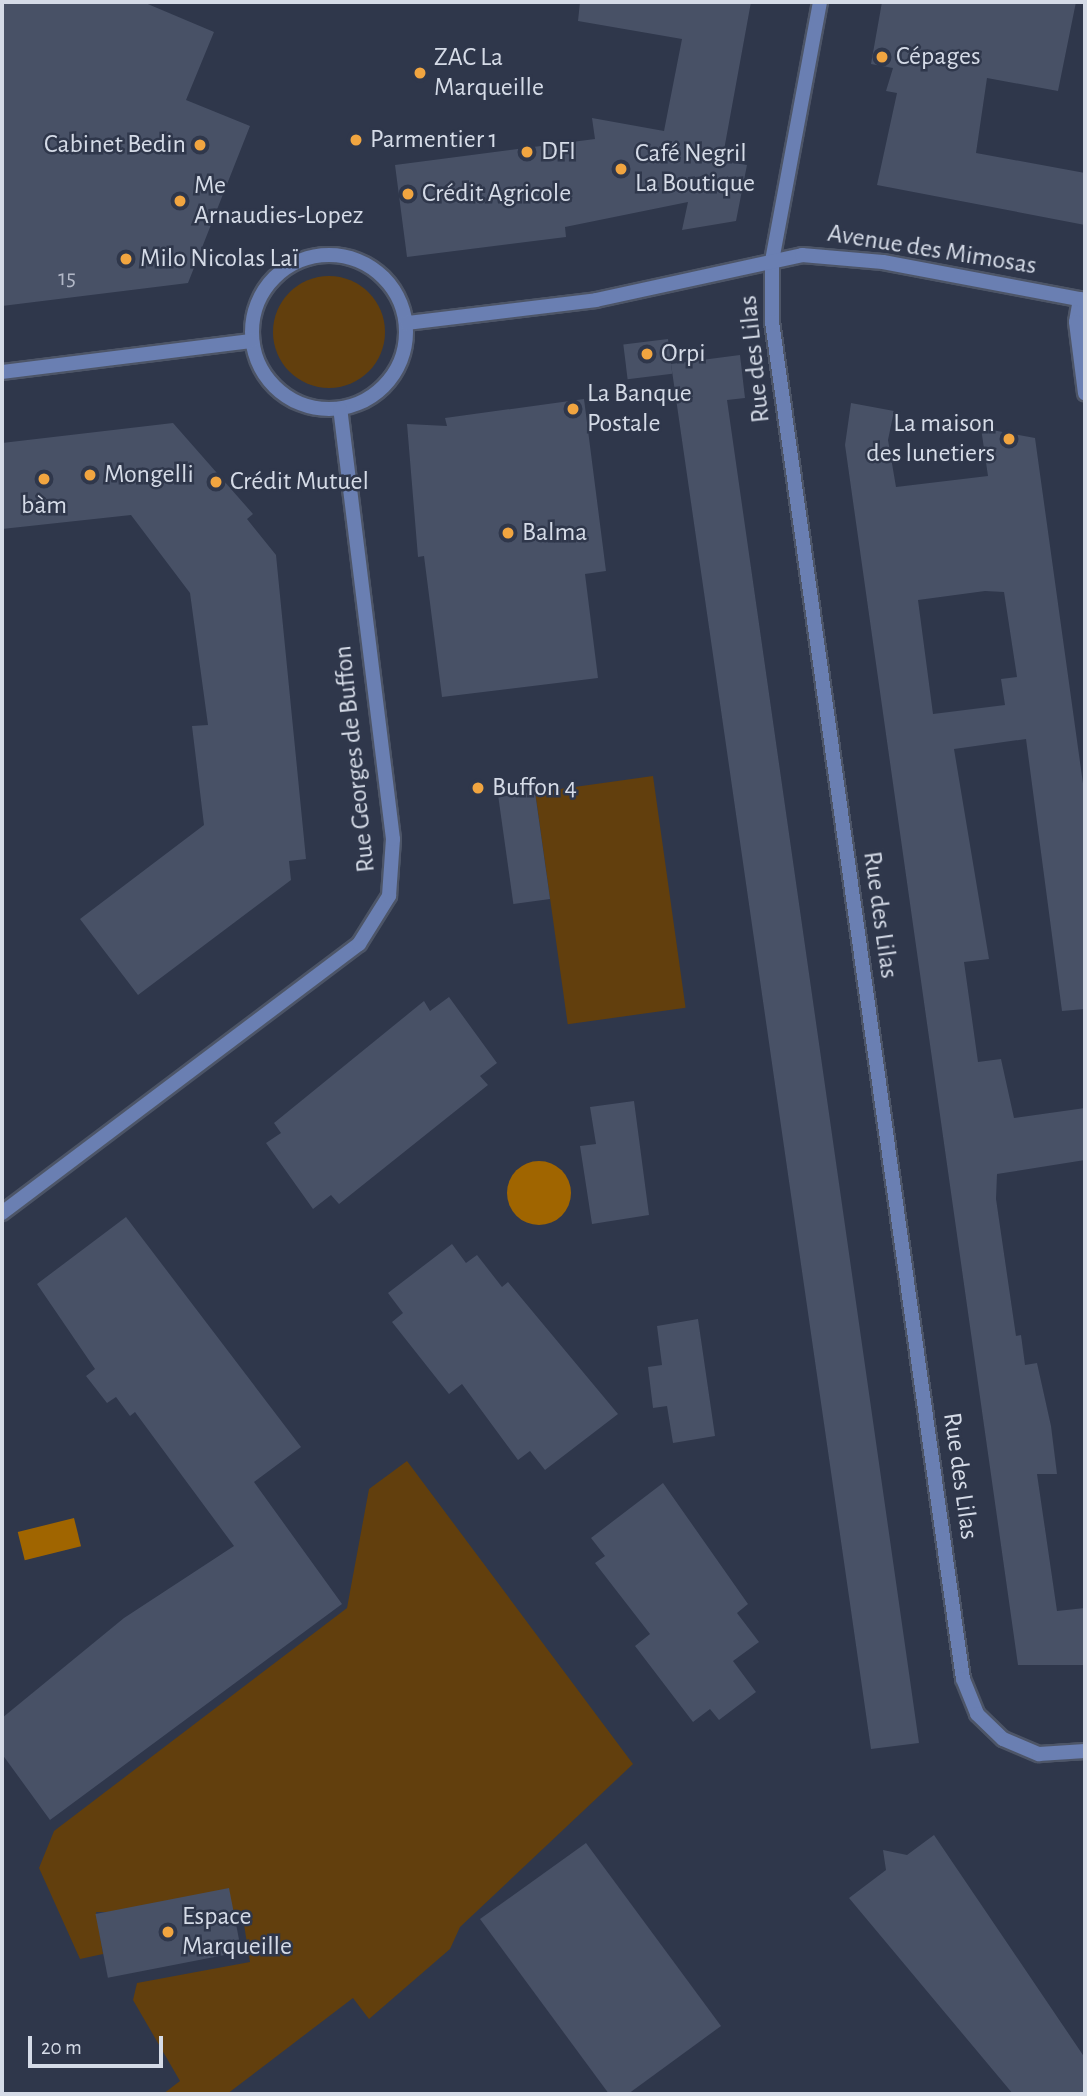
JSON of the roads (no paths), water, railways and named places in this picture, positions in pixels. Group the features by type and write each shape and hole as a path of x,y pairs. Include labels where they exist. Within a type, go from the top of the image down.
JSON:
{"street":[{"name":"Rue des Lilas","path":"820,2 772,261 772,323 963,1679 977,1714 1003,1739 1039,1754 1085,1751"},
{"path":"318,255 366,263 393,289 407,323 405,353 391,379 369,399 340,409 316,409 273,386 252,341 257,302 267,285 298,260 318,255"},
{"name":"Avenue des Mimosas","path":"407,323 596,300 802,255 883,262 1083,300"},
{"path":"1083,300 1076,322 1085,393"},
{"path":"2,372 252,341"},
{"name":"Rue Georges de Buffon","path":"2,1213 359,944 389,897 393,839 340,409"}],"place":[{"name":"Cépages","path":"882,57"},
{"name":"ZAC La Marqueille","path":"420,73"},
{"name":"Parmentier 1","path":"356,140"},
{"name":"Cabinet Bedin","path":"200,145"},
{"name":"DFI","path":"527,152"},
{"name":"Café Negril La Boutique","path":"621,169"},
{"name":"Crédit Agricole","path":"408,194"},
{"name":"Me Arnaudies-Lopez","path":"180,201"},
{"name":"Milo Nicolas Laï","path":"126,259"},
{"name":"Orpi","path":"647,354"},
{"name":"La Banque Postale","path":"573,409"},
{"name":"La maison des lunetiers","path":"1009,439"},
{"name":"Mongelli","path":"90,475"},
{"name":"bàm","path":"44,479"},
{"name":"Crédit Mutuel","path":"216,482"},
{"name":"Balma","path":"508,533"},
{"name":"Buffon 4","path":"478,788"},
{"name":"Espace Marqueille","path":"168,1932"}]}
